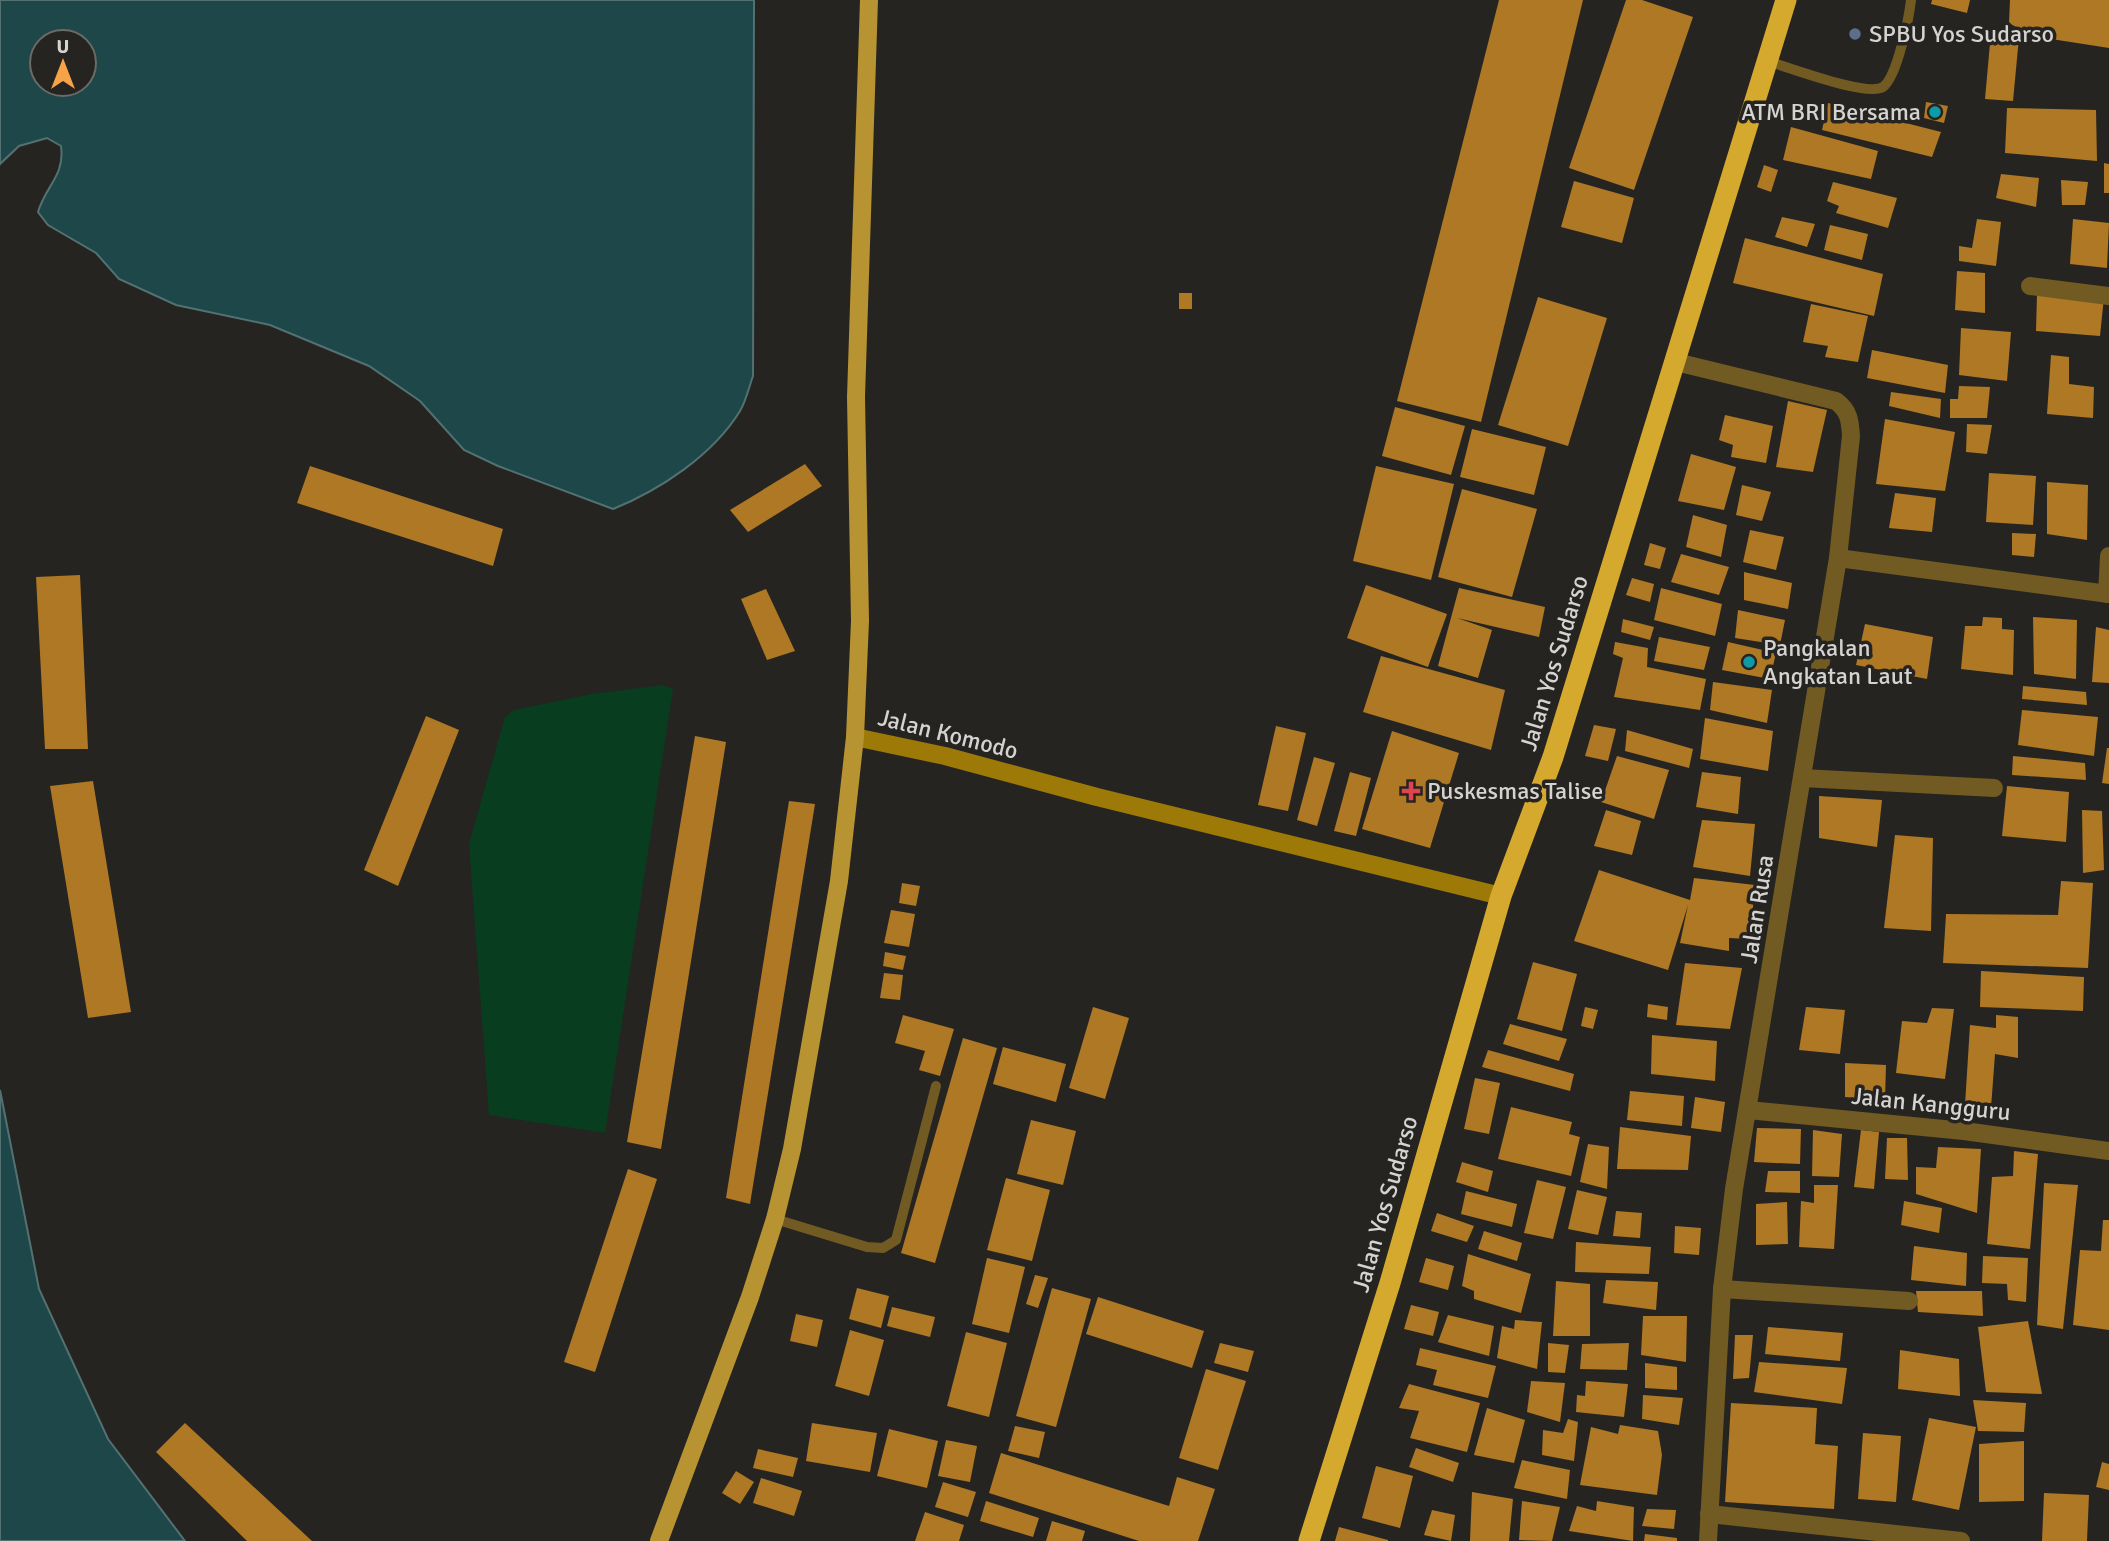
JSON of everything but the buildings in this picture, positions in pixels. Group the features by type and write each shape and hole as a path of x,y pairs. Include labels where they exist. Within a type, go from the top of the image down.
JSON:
{"highway":[{"name":"Jalan Yos Sudarso","path":"1309,1541 1390,1283 1501,896 1553,757 1786,0"}],"main road":[{"path":"855,737 860,621 856,397 869,0"},
{"name":"Jalan Komodo","path":"659,1541 750,1297 775,1219 792,1149 839,881 855,737"}],"street":[{"path":"2030,286 2109,296"},
{"name":"Jalan Rusa","path":"1676,362 1836,401 1844,406 1850,421 1851,436 1838,558 1734,1189 1722,1289 1707,1541"},
{"path":"1838,558 2108,594 2109,556"},
{"name":"Jalan Komodo","path":"855,737 945,756 1097,797 1501,896"},
{"path":"1802,778 1994,788"},
{"name":"Jalan Kangguru","path":"1748,1110 1964,1131 2109,1151"},
{"path":"1722,1289 1909,1301"},
{"path":"1709,1514 1961,1541"}],"lane":[{"path":"1767,61 1863,89 1881,89 1892,78 1911,0"},
{"path":"775,1219 867,1247 883,1248 896,1240 936,1086"}],"green space":[{"path":"663,685 673,689 605,1133 489,1115 469,844 505,717 514,710 592,694"}],"water":[{"path":"0,0 754,0 753,376 746,398 729,427 700,456 649,492 613,509 498,466 464,450 420,401 369,366 270,325 176,305 119,279 96,253 48,225 38,212 58,173 61,146 47,138 19,146 0,164"},
{"path":"0,1090 39,1289 108,1439 185,1541 0,1541"}],"place":[{"name":"SPBU Yos Sudarso","path":"1855,34"},
{"name":"ATM BRI Bersama","path":"1935,112"},
{"name":"Pangkalan Angkatan Laut","path":"1749,662"},
{"name":"Puskesmas Talise","path":"1411,791"}]}
